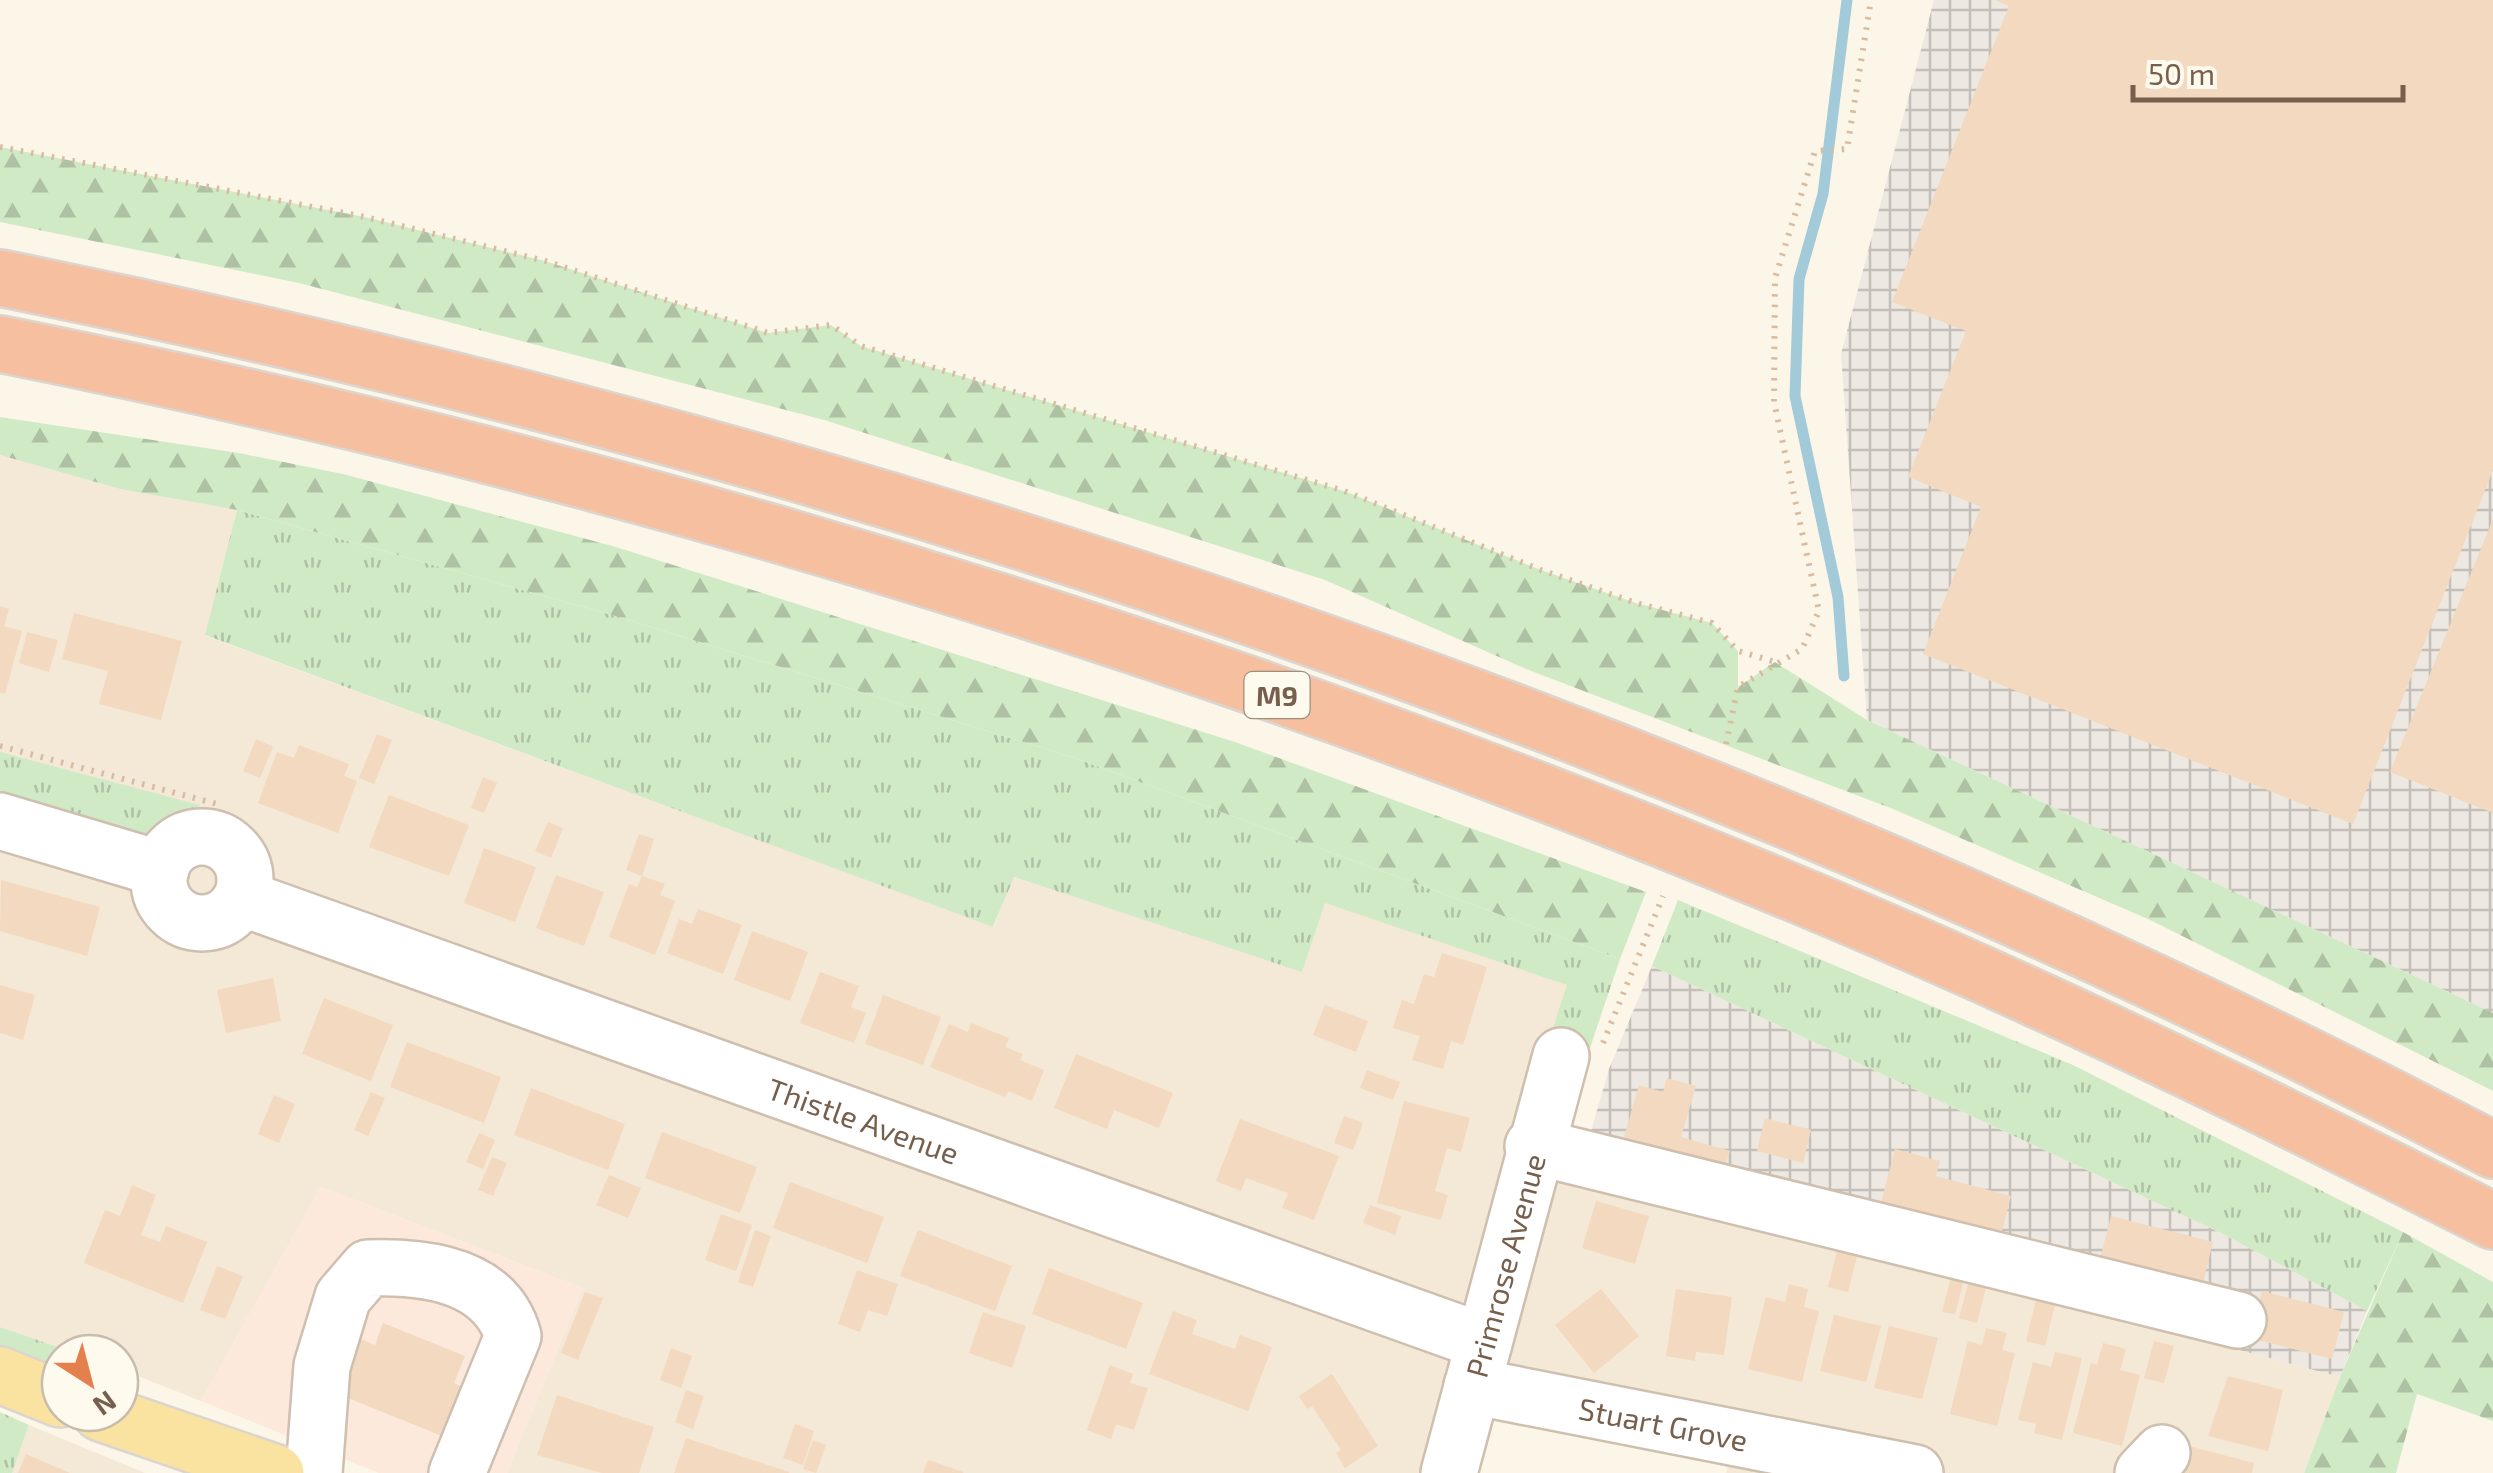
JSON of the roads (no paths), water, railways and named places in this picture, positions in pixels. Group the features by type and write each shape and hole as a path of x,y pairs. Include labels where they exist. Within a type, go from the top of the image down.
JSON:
{"highway":[{"name":"M9","path":"0,278 314,346 702,444 954,520 1284,628 1618,752 1929,882 2243,1024 2493,1150"},
{"name":"M9","path":"0,344 310,412 577,478 998,600 1225,676 1513,782 1834,910 2292,1119 2493,1221"},
{"path":"0,367 310,412"}],"main road":[{"path":"0,1375 40,1391"},
{"path":"140,1429 218,1461 276,1473"}],"street":[{"path":"0,821 160,869"},
{"path":"196,836 213,838 230,846 242,861 246,879 242,898 219,920 188,920 164,900 160,869 180,842 196,836"},
{"name":"Thistle Avenue","path":"242,898 1478,1364"},
{"name":"Primrose Avenue","path":"1448,1473 1560,1056"},
{"path":"1534,1146 2238,1320"},
{"path":"314,1473 322,1366 343,1297 368,1268 400,1267 451,1275 489,1294 508,1318 513,1336 457,1473"},
{"name":"Stuart Grove","path":"1478,1364 1915,1473"}],"waterway":[{"path":"1844,676 1838,597 1795,396 1799,279 1823,194 1847,0"}]}
